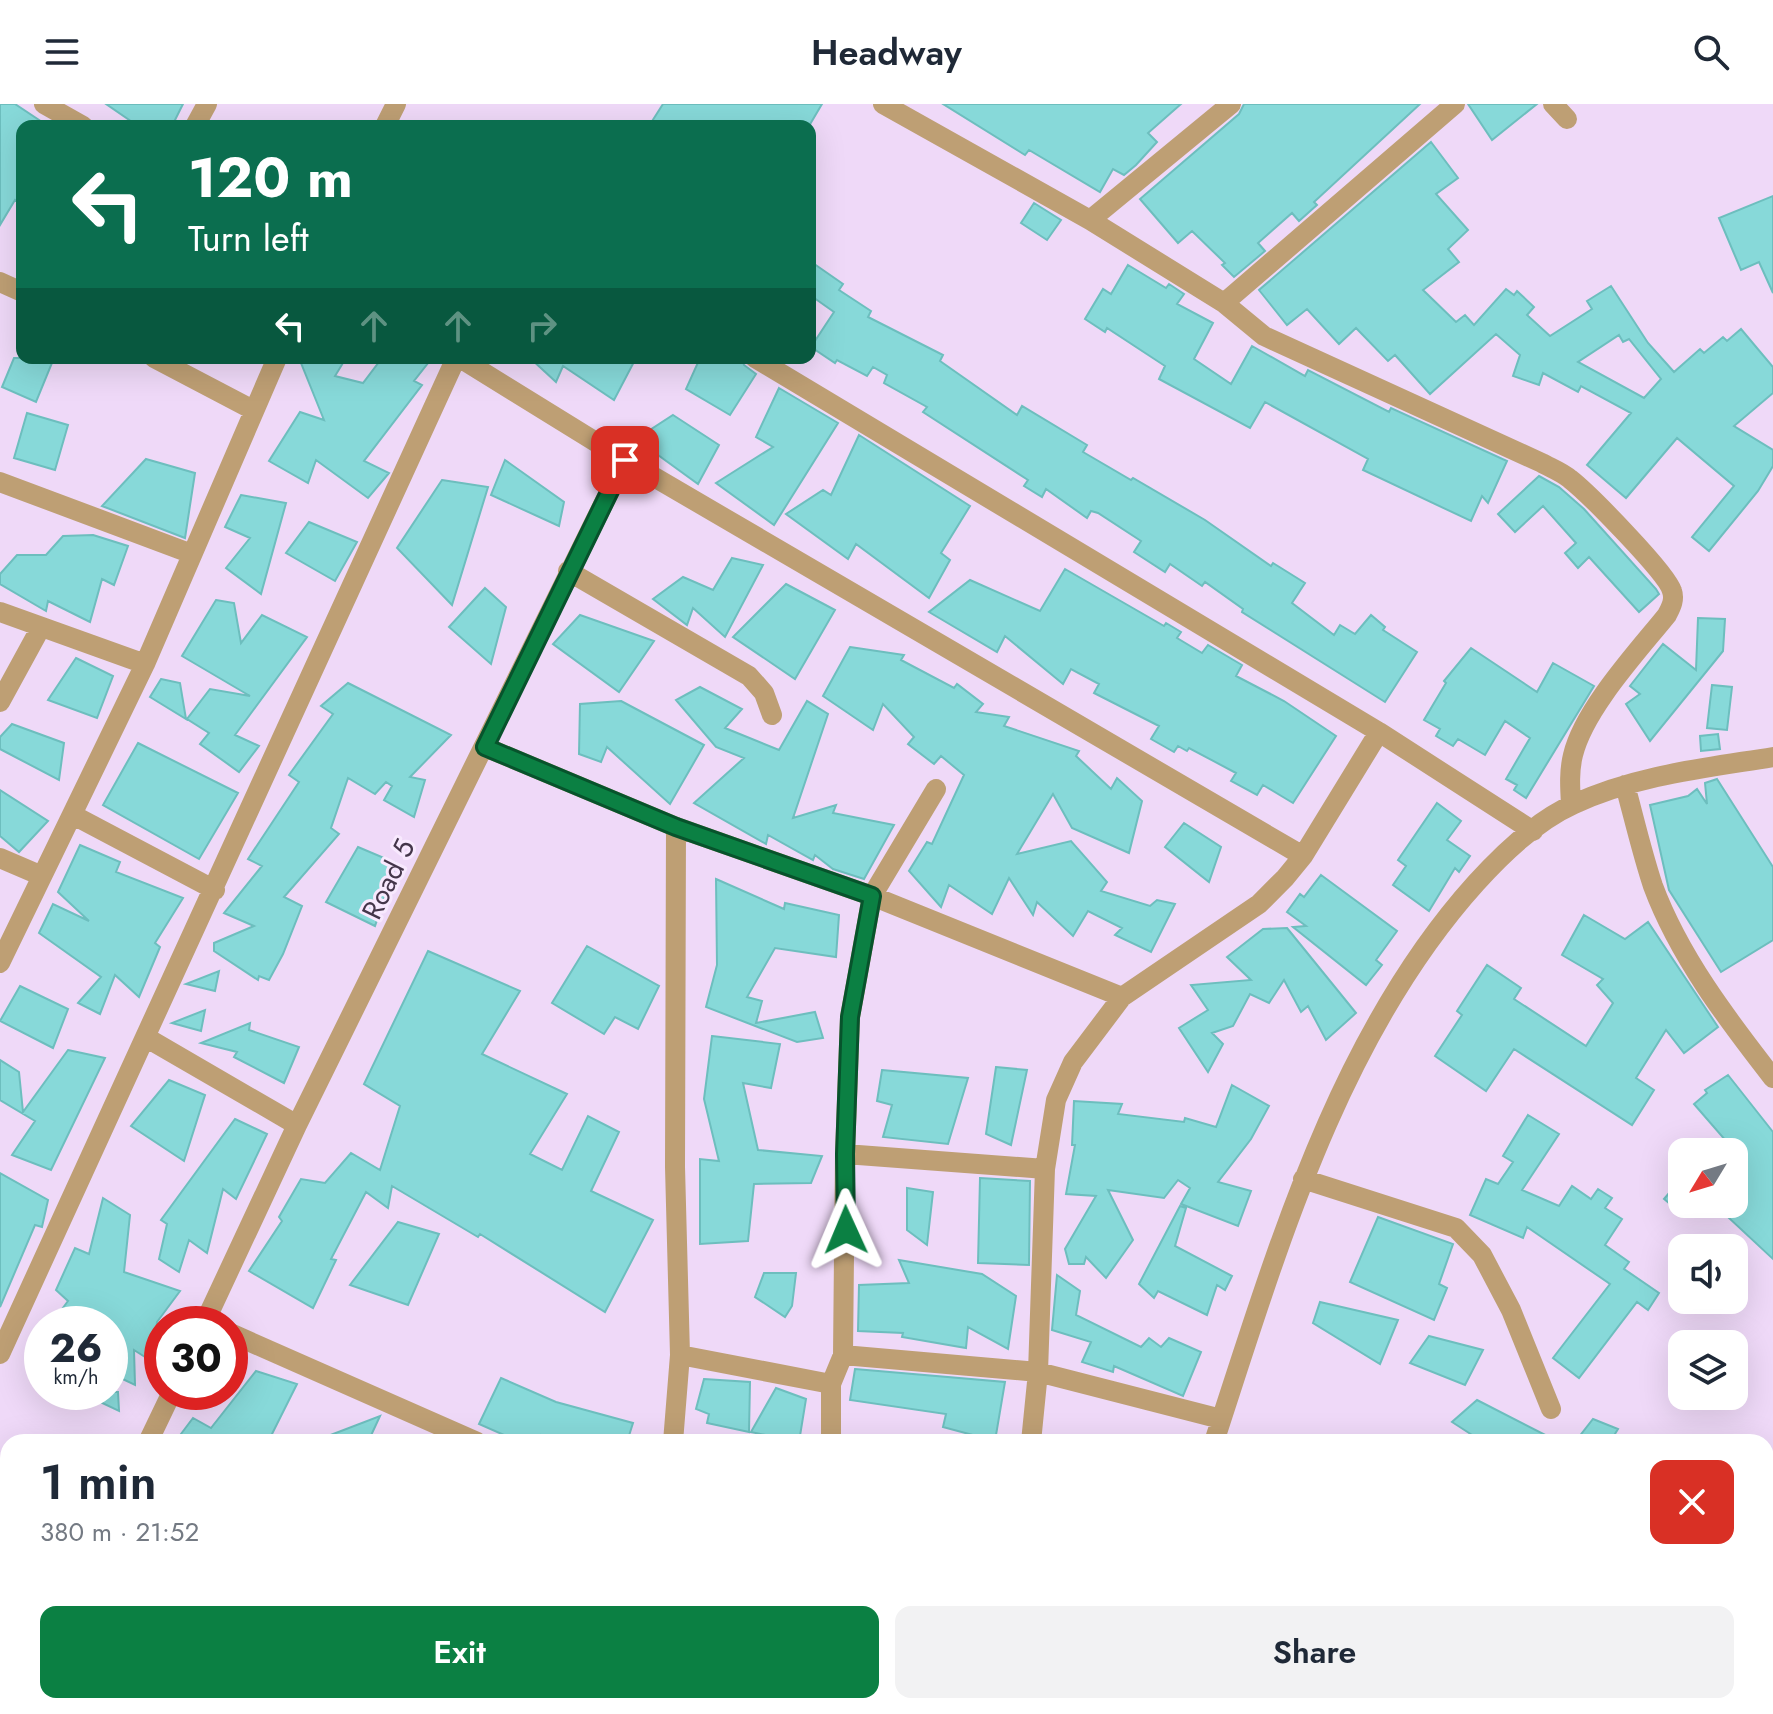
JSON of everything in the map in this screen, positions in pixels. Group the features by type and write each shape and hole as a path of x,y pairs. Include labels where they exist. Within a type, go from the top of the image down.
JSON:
{"street":[{"path":"44,104 72,120"},
{"path":"883,104 1090,220 1224,303 1254,329 1287,348 1418,404 1569,477 1661,573 1672,590 1673,603 1667,615 1616,678 1579,738 1570,773 1571,804"},
{"path":"1090,220 1208,112 1231,104"},
{"path":"1224,303 1455,104"},
{"path":"165,364 253,410"},
{"path":"0,963 145,664 274,364"},
{"path":"0,1354 455,364"},
{"path":"468,364 625,460 1303,856"},
{"path":"765,364 1379,732 1533,831"},
{"name":"Road 5","path":"214,1306 297,1125 625,460"},
{"path":"0,482 192,554"},
{"path":"568,571 749,676 764,693 772,715"},
{"path":"0,612 145,664"},
{"path":"0,702 41,627"},
{"path":"1032,1434 1038,1372 1045,1169 1056,1100 1067,1075 1099,1024 1122,997 1259,904 1303,856 1379,732"},
{"path":"485,747 676,827 872,896 1122,997"},
{"path":"1216,1434 1303,1179 1381,1015 1437,926 1507,849 1571,804 1645,778 1773,757"},
{"path":"1625,785 1653,885 1672,929 1696,972 1773,1078"},
{"path":"831,1434 831,1384 843,1355 850,1017 872,896 936,789"},
{"path":"73,815 215,890"},
{"path":"674,1434 680,1355 675,1167 676,827"},
{"path":"0,858 42,876"},
{"path":"147,1038 297,1125"},
{"path":"845,1154 1045,1169"},
{"path":"1303,1179 1456,1228 1482,1255 1511,1310 1551,1409"},
{"path":"248,1341 459,1434"},
{"path":"680,1355 831,1384"},
{"path":"843,1355 1038,1372 1221,1419"},
{"path":"152,1434 163,1410"}],"building":[{"path":"0,104 15,104 39,120 16,120 16,201 0,225"},
{"path":"106,104 183,104 175,120 129,120"},
{"path":"663,104 822,104 813,120 653,120"},
{"path":"943,104 1181,104 1148,133 1157,142 1136,165 1124,175 1113,169 1100,192 1029,150 1025,155"},
{"path":"1244,104 1420,104 1314,202 1317,205 1299,221 1292,213 1258,243 1265,251 1234,277 1222,265 1225,263 1192,231 1178,243 1140,199 1239,114"},
{"path":"1468,104 1537,104 1492,140"},
{"path":"1431,142 1458,178 1436,194 1468,230 1448,249 1459,262 1423,290 1456,322 1465,315 1474,325 1506,289 1514,295 1517,291 1534,307 1527,315 1550,336 1592,309 1587,301 1611,286 1648,343 1674,372 1700,349 1704,353 1723,337 1727,341 1741,329 1773,367 1773,393 1734,426 1773,450 1773,466 1758,491 1709,551 1692,537 1734,486 1677,438 1626,498 1587,465 1631,413 1581,386 1578,392 1543,373 1539,385 1513,376 1520,355 1496,334 1430,394 1395,355 1388,361 1356,328 1339,344 1307,309 1287,325 1259,290","holes":["1619,335 1623,342 1629,339 1661,379 1644,398 1578,362"]},
{"path":"1773,196 1773,293 1759,262 1741,270 1719,218"},
{"path":"1034,203 1061,220 1047,240 1021,223"},
{"path":"816,265 843,284 839,290 871,311 868,317 943,355 940,361 1017,415 1022,406 1087,445 1083,452 1205,520 1271,566 1273,563 1305,583 1292,603 1334,635 1340,625 1355,634 1371,615 1385,627 1383,630 1417,652 1385,702 1242,612 1243,609 1205,582 1202,586 1170,564 1165,572 1134,552 1141,541 1098,513 1091,511 1087,518 1046,489 1042,497 1024,486 1028,480 923,412 927,407 884,383 887,375 873,367 867,376 837,360 835,363 816,350 816,339 834,312 816,299"},
{"path":"1128,265 1166,288 1169,284 1184,294 1177,304 1213,323 1194,359 1231,384 1252,346 1305,376 1308,370 1389,412 1391,408 1507,461 1488,503 1482,496 1471,521 1363,470 1368,459 1265,402 1250,428 1159,379 1165,366 1107,328 1105,332 1085,319 1103,289 1111,294"},
{"path":"14,358 16,364 52,364 36,402 2,387"},
{"path":"301,364 342,364 335,376 363,383 377,364 427,364 414,381 422,385 364,461 389,473 368,498 316,460 308,483 269,461 300,412 324,420"},
{"path":"536,364 633,364 614,400 563,366 556,382"},
{"path":"697,364 744,364 756,374 730,415 686,389"},
{"path":"779,388 838,423 774,525 716,483 773,447 756,437"},
{"path":"27,413 68,425 55,470 14,458"},
{"path":"673,415 719,445 698,484 636,439"},
{"path":"859,435 970,506 941,553 950,560 929,598 856,544 848,559 786,514 823,490 831,495"},
{"path":"146,459 195,473 185,538 102,506"},
{"path":"505,460 564,502 559,526 491,495"},
{"path":"1539,476 1559,487 1584,509 1656,589 1659,594 1639,612 1589,557 1578,568 1565,553 1576,543 1543,506 1515,532 1498,514"},
{"path":"442,480 488,487 452,605 397,548"},
{"path":"241,495 286,503 261,594 226,568 250,538 225,527"},
{"path":"309,522 357,542 335,581 286,553"},
{"path":"93,535 128,546 114,585 102,579 90,622 48,601 46,611 0,584 0,574 17,555 46,555 63,536"},
{"path":"732,558 763,565 725,637 693,608 687,625 653,599 683,577 713,590"},
{"path":"1065,569 1164,626 1166,623 1181,632 1177,638 1202,653 1208,645 1242,665 1236,676 1284,701 1336,736 1293,803 1263,785 1257,795 1231,781 1236,773 1189,748 1187,751 1178,746 1174,752 1151,739 1159,726 1094,693 1099,684 1071,669 1063,684 1005,636 997,652 929,612 970,580 1040,611"},
{"path":"786,584 835,610 795,679 733,637"},
{"path":"485,588 506,607 491,664 449,627"},
{"path":"216,600 234,603 241,643 262,615 307,637 235,735 259,746 239,772 200,744 209,733 187,719 210,689 250,696 182,656"},
{"path":"580,615 654,641 619,692 553,644"},
{"path":"1698,618 1725,619 1723,651 1650,741 1626,704 1640,694 1630,686 1663,644 1696,670"},
{"path":"850,647 904,655 901,660 954,688 957,684 983,704 976,712 1009,717 1004,726 1079,751 1076,756 1111,789 1117,778 1142,801 1129,853 1072,828 1053,794 1017,854 1071,841 1107,882 1101,891 1150,906 1157,900 1175,904 1151,952 1115,935 1122,928 1088,911 1073,936 1037,902 1033,915 1009,878 992,914 949,885 941,907 909,871 927,842 932,844 964,775 941,756 934,764 908,744 914,737 883,704 873,730 823,696"},
{"path":"1471,648 1537,692 1553,663 1594,686 1526,798 1514,790 1517,785 1506,779 1530,738 1505,721 1485,755 1458,739 1453,746 1436,736 1440,729 1424,720 1446,683 1444,681"},
{"path":"76,658 113,676 97,718 48,700"},
{"path":"161,679 180,683 186,719 150,697"},
{"path":"348,683 451,735 410,777 425,780 414,817 384,800 392,786 386,782 375,794 348,778 331,828 339,834 284,897 302,906 269,980 259,976 258,980 214,951 214,943 254,926 224,913 262,866 248,859 299,782 289,775 333,714 321,706"},
{"path":"1712,685 1732,687 1727,730 1707,728"},
{"path":"700,687 742,709 725,728 779,750 807,701 828,714 793,818 836,805 833,813 894,825 864,879 833,869 815,855 813,860 768,835 766,844 694,803 744,758 716,747 676,700"},
{"path":"621,701 704,745 670,804 607,747 601,762 579,754 580,704"},
{"path":"12,724 64,743 59,780 0,749 0,737"},
{"path":"1718,734 1720,749 1701,751 1700,736"},
{"path":"138,743 238,793 199,859 103,805"},
{"path":"1717,779 1773,867 1773,940 1721,972 1669,890 1650,805 1688,796 1697,789 1707,804 1705,783"},
{"path":"0,790 48,821 19,852 0,836"},
{"path":"1437,803 1461,821 1447,840 1470,856 1459,872 1455,868 1429,911 1393,885 1406,866 1398,860"},
{"path":"1184,823 1221,847 1209,882 1165,847"},
{"path":"80,845 120,862 116,872 183,898 155,943 160,947 139,997 115,975 100,1014 78,1003 101,977 39,933 53,904 89,921 58,892"},
{"path":"358,847 396,863 375,926 326,902"},
{"path":"1321,875 1397,931 1376,960 1382,965 1366,985 1293,927 1306,926 1287,912 1300,894 1304,897"},
{"path":"716,879 784,909 785,903 839,915 836,957 775,948 747,997 762,1001 756,1023 815,1012 823,1038 797,1042 706,1007 717,965"},
{"path":"1584,915 1625,939 1648,922 1718,1027 1684,1053 1666,1030 1636,1078 1654,1090 1632,1125 1514,1049 1486,1091 1435,1056 1462,1015 1457,1011 1487,965 1521,988 1514,999 1586,1046 1613,1003 1597,985 1603,979 1562,955"},
{"path":"1287,928 1356,1013 1326,1040 1308,1006 1301,1012 1284,980 1269,1003 1250,994 1233,1026 1212,1033 1223,1044 1208,1072 1179,1028 1208,1010 1191,985 1251,980 1227,957 1263,929"},
{"path":"587,946 659,986 638,1029 615,1017 604,1034 552,1003"},
{"path":"428,951 520,991 482,1054 567,1094 530,1154 562,1170 588,1116 619,1132 591,1191 653,1220 605,1312 480,1234 478,1237 392,1186 388,1208 366,1192 331,1259 336,1260 313,1308 249,1271 282,1221 279,1217 301,1179 325,1183 351,1153 380,1170 400,1106 364,1084"},
{"path":"219,971 215,991 186,984"},
{"path":"20,986 68,1009 53,1048 0,1021"},
{"path":"205,1010 201,1031 172,1023"},
{"path":"250,1023 249,1030 299,1047 284,1083 234,1057 237,1052 201,1043"},
{"path":"712,1036 780,1044 771,1088 743,1083 758,1150 822,1156 811,1183 754,1184 748,1241 700,1244 700,1159 719,1161 704,1099"},
{"path":"68,1050 105,1058 51,1170 12,1155 35,1121 0,1100 0,1060 19,1072 23,1112"},
{"path":"996,1067 1027,1070 1011,1145 986,1134"},
{"path":"882,1070 968,1078 948,1144 883,1137 892,1105 877,1101"},
{"path":"1728,1075 1773,1132 1773,1259 1729,1218 1748,1218 1748,1138 1724,1138 1694,1104 1707,1093 1705,1090"},
{"path":"169,1080 205,1095 184,1161 131,1126"},
{"path":"1232,1085 1269,1106 1251,1139 1218,1182 1251,1191 1238,1226 1181,1204 1190,1188 1178,1180 1164,1198 1108,1190 1133,1240 1106,1278 1086,1257 1084,1264 1069,1264 1065,1249 1096,1196 1066,1194 1075,1145 1072,1145 1074,1101 1122,1104 1118,1114 1184,1122 1185,1118 1216,1127"},
{"path":"1528,1115 1559,1134 1522,1190 1559,1206 1572,1186 1591,1199 1598,1189 1612,1198 1605,1208 1622,1219 1605,1245 1629,1262 1624,1269 1659,1293 1648,1310 1637,1302 1579,1378 1553,1358 1610,1284 1527,1227 1523,1238 1470,1215 1486,1179 1498,1184 1513,1162 1503,1156"},
{"path":"235,1119 267,1134 236,1199 223,1189 207,1253 189,1240 179,1272 159,1259 167,1224 161,1220"},
{"path":"0,1173 48,1200 42,1227 35,1225 0,1307"},
{"path":"980,1178 1030,1181 1029,1265 978,1263"},
{"path":"907,1188 933,1192 927,1245 907,1230"},
{"path":"103,1198 130,1215 124,1272 180,1291 169,1306 144,1306 144,1356 134,1350 135,1385 128,1382 128,1306 64,1306 68,1301 56,1290 75,1248 89,1254"},
{"path":"1180,1206 1186,1208 1175,1246 1232,1276 1225,1290 1217,1285 1207,1315 1158,1291 1154,1298 1139,1284"},
{"path":"1378,1217 1453,1244 1439,1284 1447,1288 1434,1320 1350,1282"},
{"path":"398,1222 439,1234 408,1305 350,1285"},
{"path":"899,1260 982,1274 1016,1296 1008,1349 968,1327 966,1348 902,1337 903,1333 858,1331 859,1285 909,1283"},
{"path":"764,1273 796,1273 792,1306 785,1317 755,1297"},
{"path":"1057,1275 1080,1291 1076,1315 1141,1347 1149,1338 1161,1347 1169,1338 1201,1352 1183,1396 1114,1366 1113,1372 1082,1362 1091,1342 1052,1330"},
{"path":"1320,1302 1398,1320 1380,1364 1313,1323"},
{"path":"1429,1336 1483,1350 1465,1385 1410,1363"},
{"path":"855,1369 1005,1382 996,1434 969,1434 943,1427 946,1414 850,1400"},
{"path":"256,1371 297,1384 272,1434 181,1434 193,1418 211,1428 225,1410 248,1410 248,1381"},
{"path":"501,1378 556,1402 633,1423 630,1434 502,1434 479,1424"},
{"path":"704,1379 750,1382 749,1432 707,1423 709,1414 696,1409"},
{"path":"776,1388 806,1399 800,1434 751,1432"},
{"path":"1477,1400 1543,1434 1471,1434 1452,1422"},
{"path":"380,1416 372,1434 333,1434"},
{"path":"1593,1419 1618,1429 1615,1434 1581,1434"}],"route":[{"path":"625,460 568,571 485,747 676,827 872,896 850,1017 845,1154 846,1230"}]}
